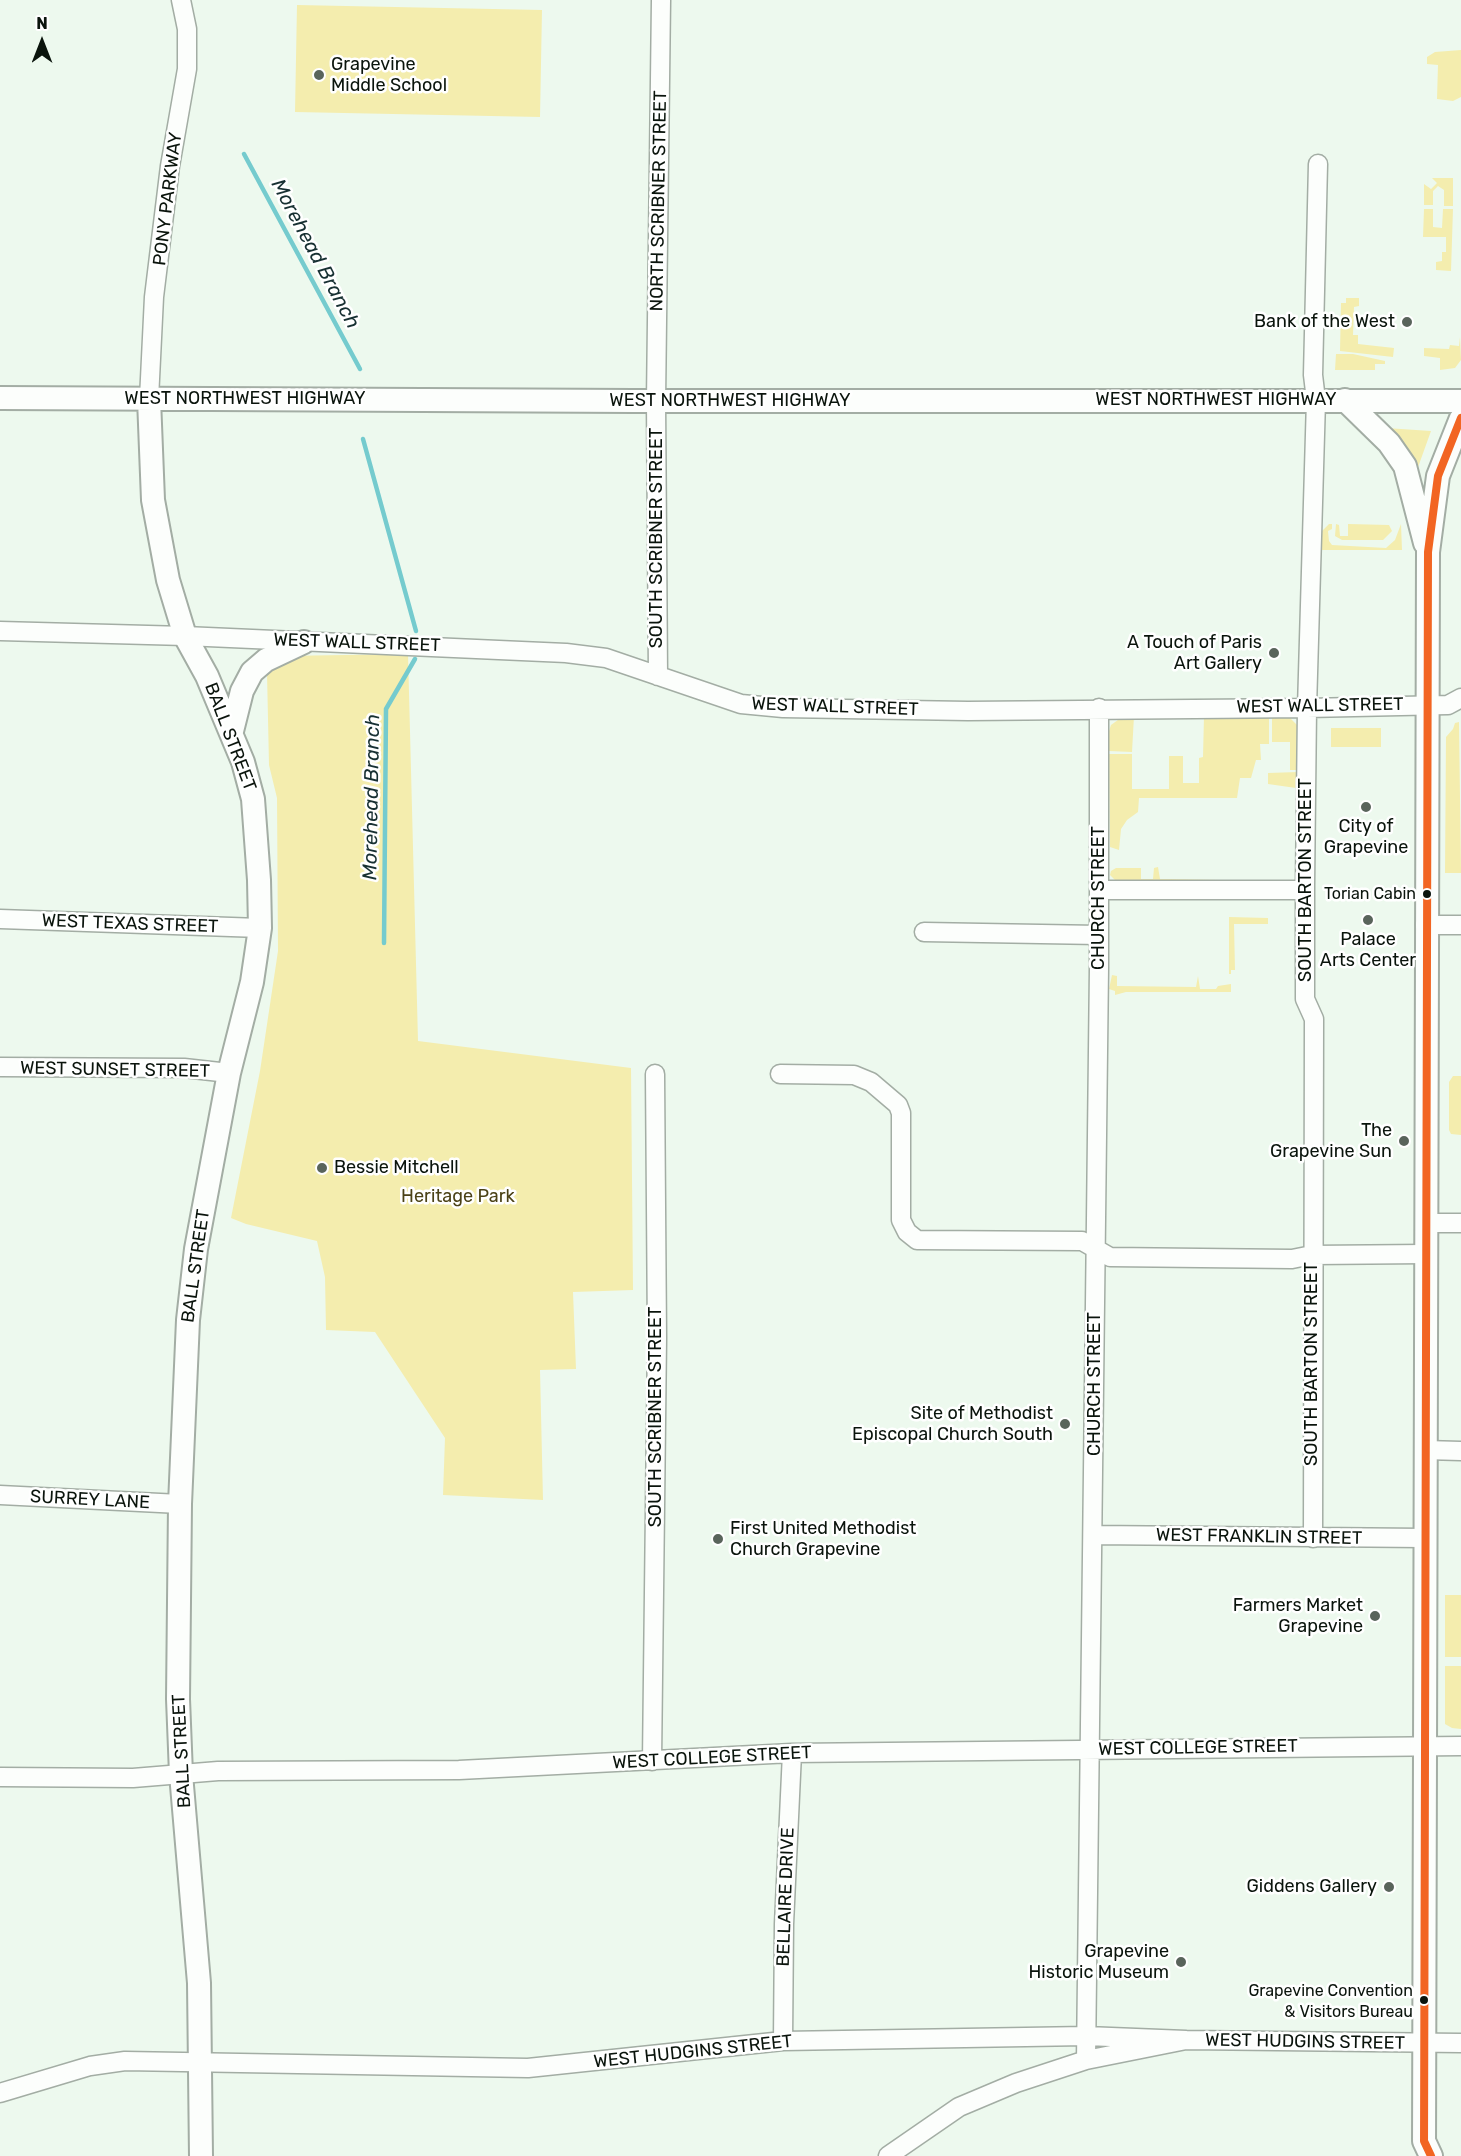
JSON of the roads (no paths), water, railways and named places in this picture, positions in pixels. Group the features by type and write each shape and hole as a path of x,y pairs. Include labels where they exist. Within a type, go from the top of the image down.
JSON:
{"main road":[{"name":"WEST NORTHWEST HIGHWAY","path":"0,398 1461,401"},
{"name":"BALL STREET","path":"149,399 153,500 168,580 185,636 232,731 253,799 260,928 252,982 229,1073 196,1248 188,1320 180,1504 178,1699 181,1774 199,1983 201,2156"},
{"path":"1345,400 1389,443 1405,465 1428,552"},
{"path":"1423,2151 1425,2043 1425,704 1428,552 1438,476 1461,418"},
{"path":"232,731 242,691 252,672 266,660 303,642"}],"street":[{"name":"PONY PARKWAY","path":"149,399 154,297 160,263 170,166 187,69 187,29 181,0"},
{"name":"NORTH SCRIBNER STREET","path":"656,401 661,0"},
{"name":"SOUTH BARTON STREET","path":"1313,1538 1314,1019 1305,999 1305,890 1307,708 1316,400 1313,375 1317,164"},
{"name":"SOUTH SCRIBNER STREET","path":"656,401 658,675"},
{"name":"WEST WALL STREET","path":"0,631 185,636 566,653 606,658 741,704 783,708 968,711 1099,708 1307,708 1448,705 1461,698"},
{"name":"CHURCH STREET","path":"1086,2060 1096,1250 1099,708"},
{"path":"1099,890 1305,890"},
{"name":"WEST TEXAS STREET","path":"0,919 260,928"},
{"path":"1425,925 1461,925"},
{"path":"924,932 1099,935"},
{"name":"WEST SUNSET STREET","path":"0,1067 184,1068 229,1073"},
{"name":"SOUTH SCRIBNER STREET","path":"652,1761 657,1338 655,1074"},
{"path":"780,1074 854,1075 871,1083 898,1105 901,1113 901,1220 907,1232 917,1240 1082,1241 1110,1257 1292,1259 1312,1255 1426,1254"},
{"path":"1426,1223 1461,1223"},
{"path":"1425,1450 1461,1451"},
{"name":"SURREY LANE","path":"0,1495 180,1504"},
{"name":"WEST FRANKLIN STREET","path":"1093,1535 1424,1538"},
{"name":"WEST COLLEGE STREET","path":"0,1777 133,1778 218,1771 459,1770 792,1753 1461,1746"},
{"name":"BELLAIRE DRIVE","path":"783,2041 784,1924 792,1753"},
{"name":"WEST HUDGINS STREET","path":"0,2093 90,2066 125,2061 528,2068 783,2041 1086,2036 1186,2040 1461,2043"},
{"name":"WEST HUDGINS STREET","path":"888,2156 959,2107 1016,2083 1086,2060 1186,2040"}],"waterway":[{"name":"Morehead Branch","path":"244,154 360,369"},
{"name":"Morehead Branch","path":"363,439 416,631"},
{"name":"Morehead Branch","path":"384,943 386,709 415,659"}],"place":[{"name":"Grapevine Middle School","path":"319,75"},
{"name":"Bank of the West","path":"1407,322"},
{"name":"A Touch of Paris Art Gallery","path":"1274,653"},
{"name":"City of Grapevine","path":"1366,807"},
{"name":"Torian Cabin","path":"1427,894"},
{"name":"Palace Arts Center","path":"1368,920"},
{"name":"The Grapevine Sun","path":"1404,1141"},
{"name":"Bessie Mitchell","path":"322,1168"},
{"name":"Site of Methodist Episcopal Church South","path":"1065,1424"},
{"name":"First United Methodist Church Grapevine","path":"718,1539"},
{"name":"Farmers Market Grapevine","path":"1375,1616"},
{"name":"Giddens Gallery","path":"1389,1887"},
{"name":"Grapevine Historic Museum","path":"1181,1962"},
{"name":"Grapevine Convention & Visitors Bureau","path":"1424,2000"}],"park label":[{"name":"Heritage Park","path":"458,1197"}]}
